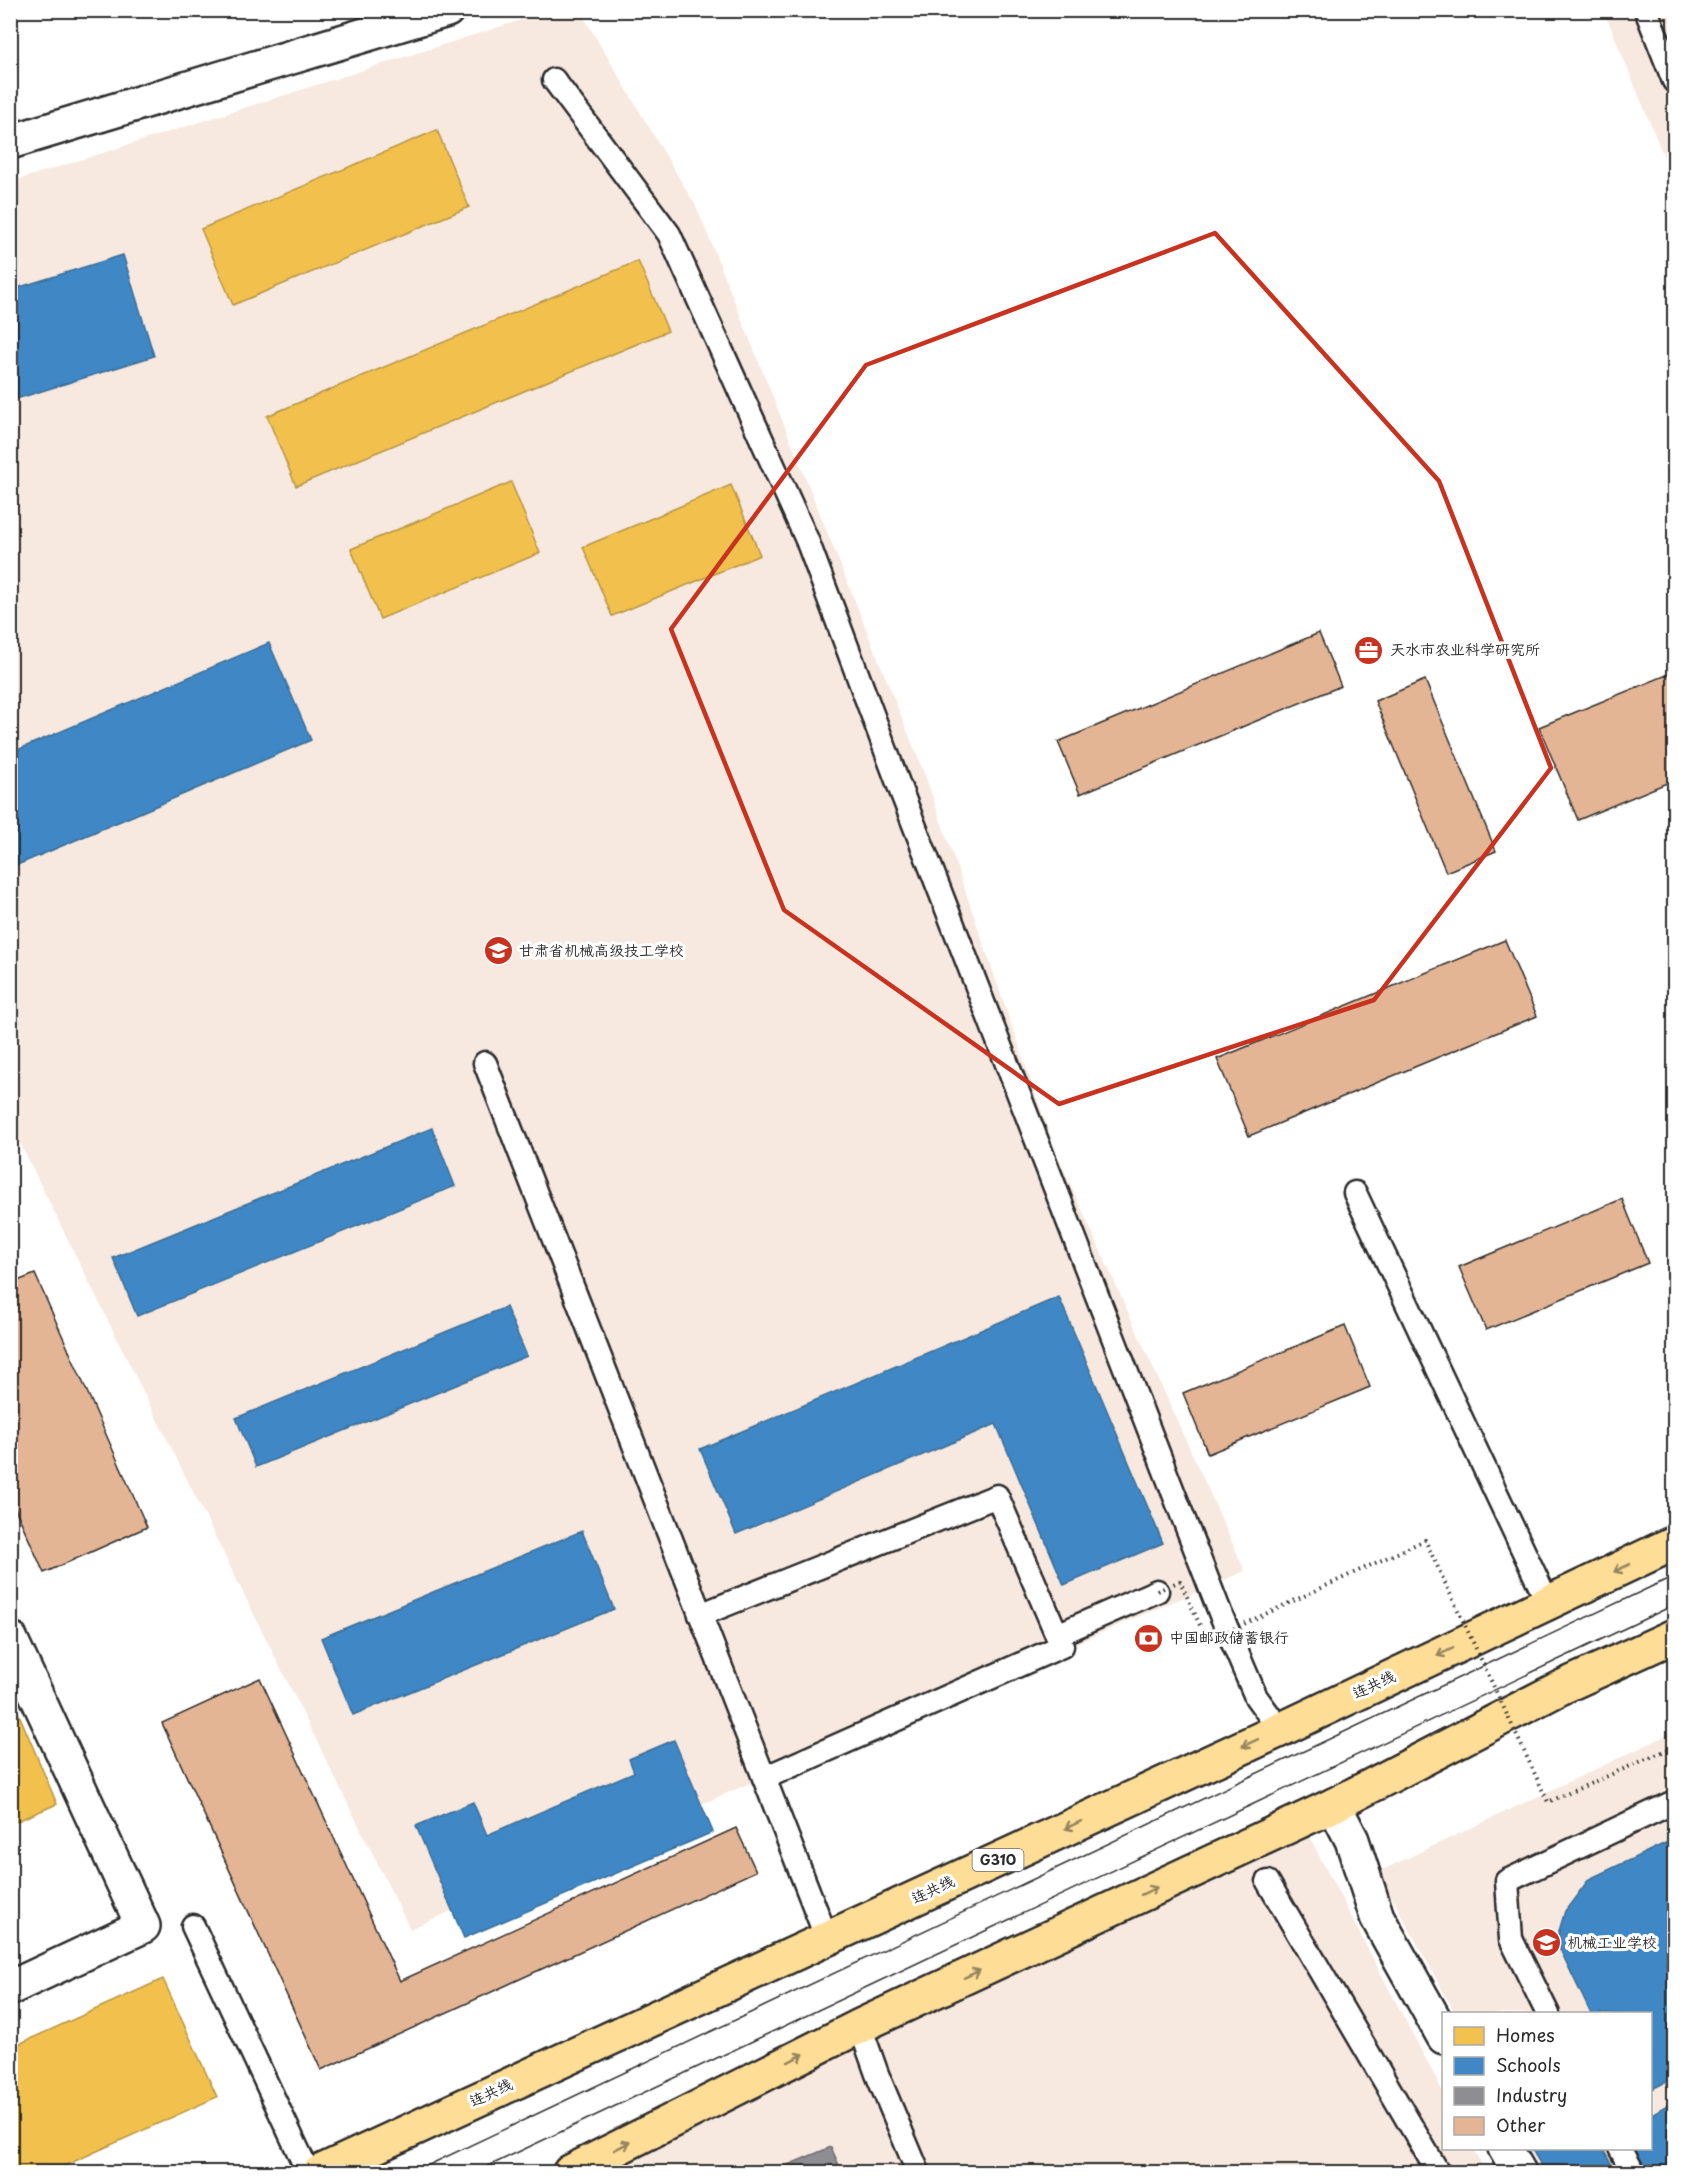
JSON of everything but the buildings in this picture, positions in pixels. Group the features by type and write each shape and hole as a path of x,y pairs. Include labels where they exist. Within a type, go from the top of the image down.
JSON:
{"highway":[{"name":"连共线","path":"320,2172 1280,1730 1674,1544"},
{"path":"570,2172 860,2026 1334,1805 1560,1688 1674,1636"}],"street":[{"path":"10,142 447,10"},
{"path":"10,1988 143,1926 12,1646"},
{"path":"1334,1805 1352,1840 1377,1917 1442,2035"},
{"path":"1506,2150 1519,2172"}],"lane":[{"path":"1646,10 1674,81"},
{"path":"554,80 669,234 807,540 905,802 1221,1615 1256,1697 1280,1730"},
{"path":"485,1063 827,1939"},
{"path":"1355,1193 1548,1603"},
{"path":"700,1615 997,1496 1062,1646 764,1778"},
{"path":"1057,1635 1157,1591"},
{"path":"1548,2012 1511,1939 1507,1881 1674,1802"},
{"path":"1268,1882 1438,2172"},
{"path":"193,1926 308,2172"},
{"path":"860,2026 877,2074 918,2172"},
{"path":"1621,2150 1633,2172"}],"path":[{"path":"1157,1591 1180,1581 1207,1641 1425,1540 1548,1802 1674,1746"}],"highlighted area":[{"path":"1215,233 1439,481 1551,768 1374,1000 1059,1104 784,910 671,629 866,365"}],"shaded area":[{"name":"甘肃省机械高级技工学校","path":"549,11 580,11 697,208 926,778 1055,1150 1245,1571 410,1929 11,1125 11,182"},
{"path":"1604,11 1674,11 1674,181"},
{"name":"机械工业学校","path":"1674,1732 1674,2172 1542,2172 1529,2150 1652,2150 1652,2012 1454,2012 1378,1872"},
{"path":"1305,1829 1442,2090 1442,2150 1474,2150 1486,2172 601,2172"}],"tram line":[{"path":"414,2172 1674,1576"},
{"path":"476,2172 1674,1605"}],"place":[{"name":"天水市农业科学研究所","path":"1369,650"},
{"name":"甘肃省机械高级技工学校","path":"498,951"},
{"name":"中国邮政储蓄银行","path":"1148,1638"},
{"name":"机械工业学校","path":"1546,1943"}]}
